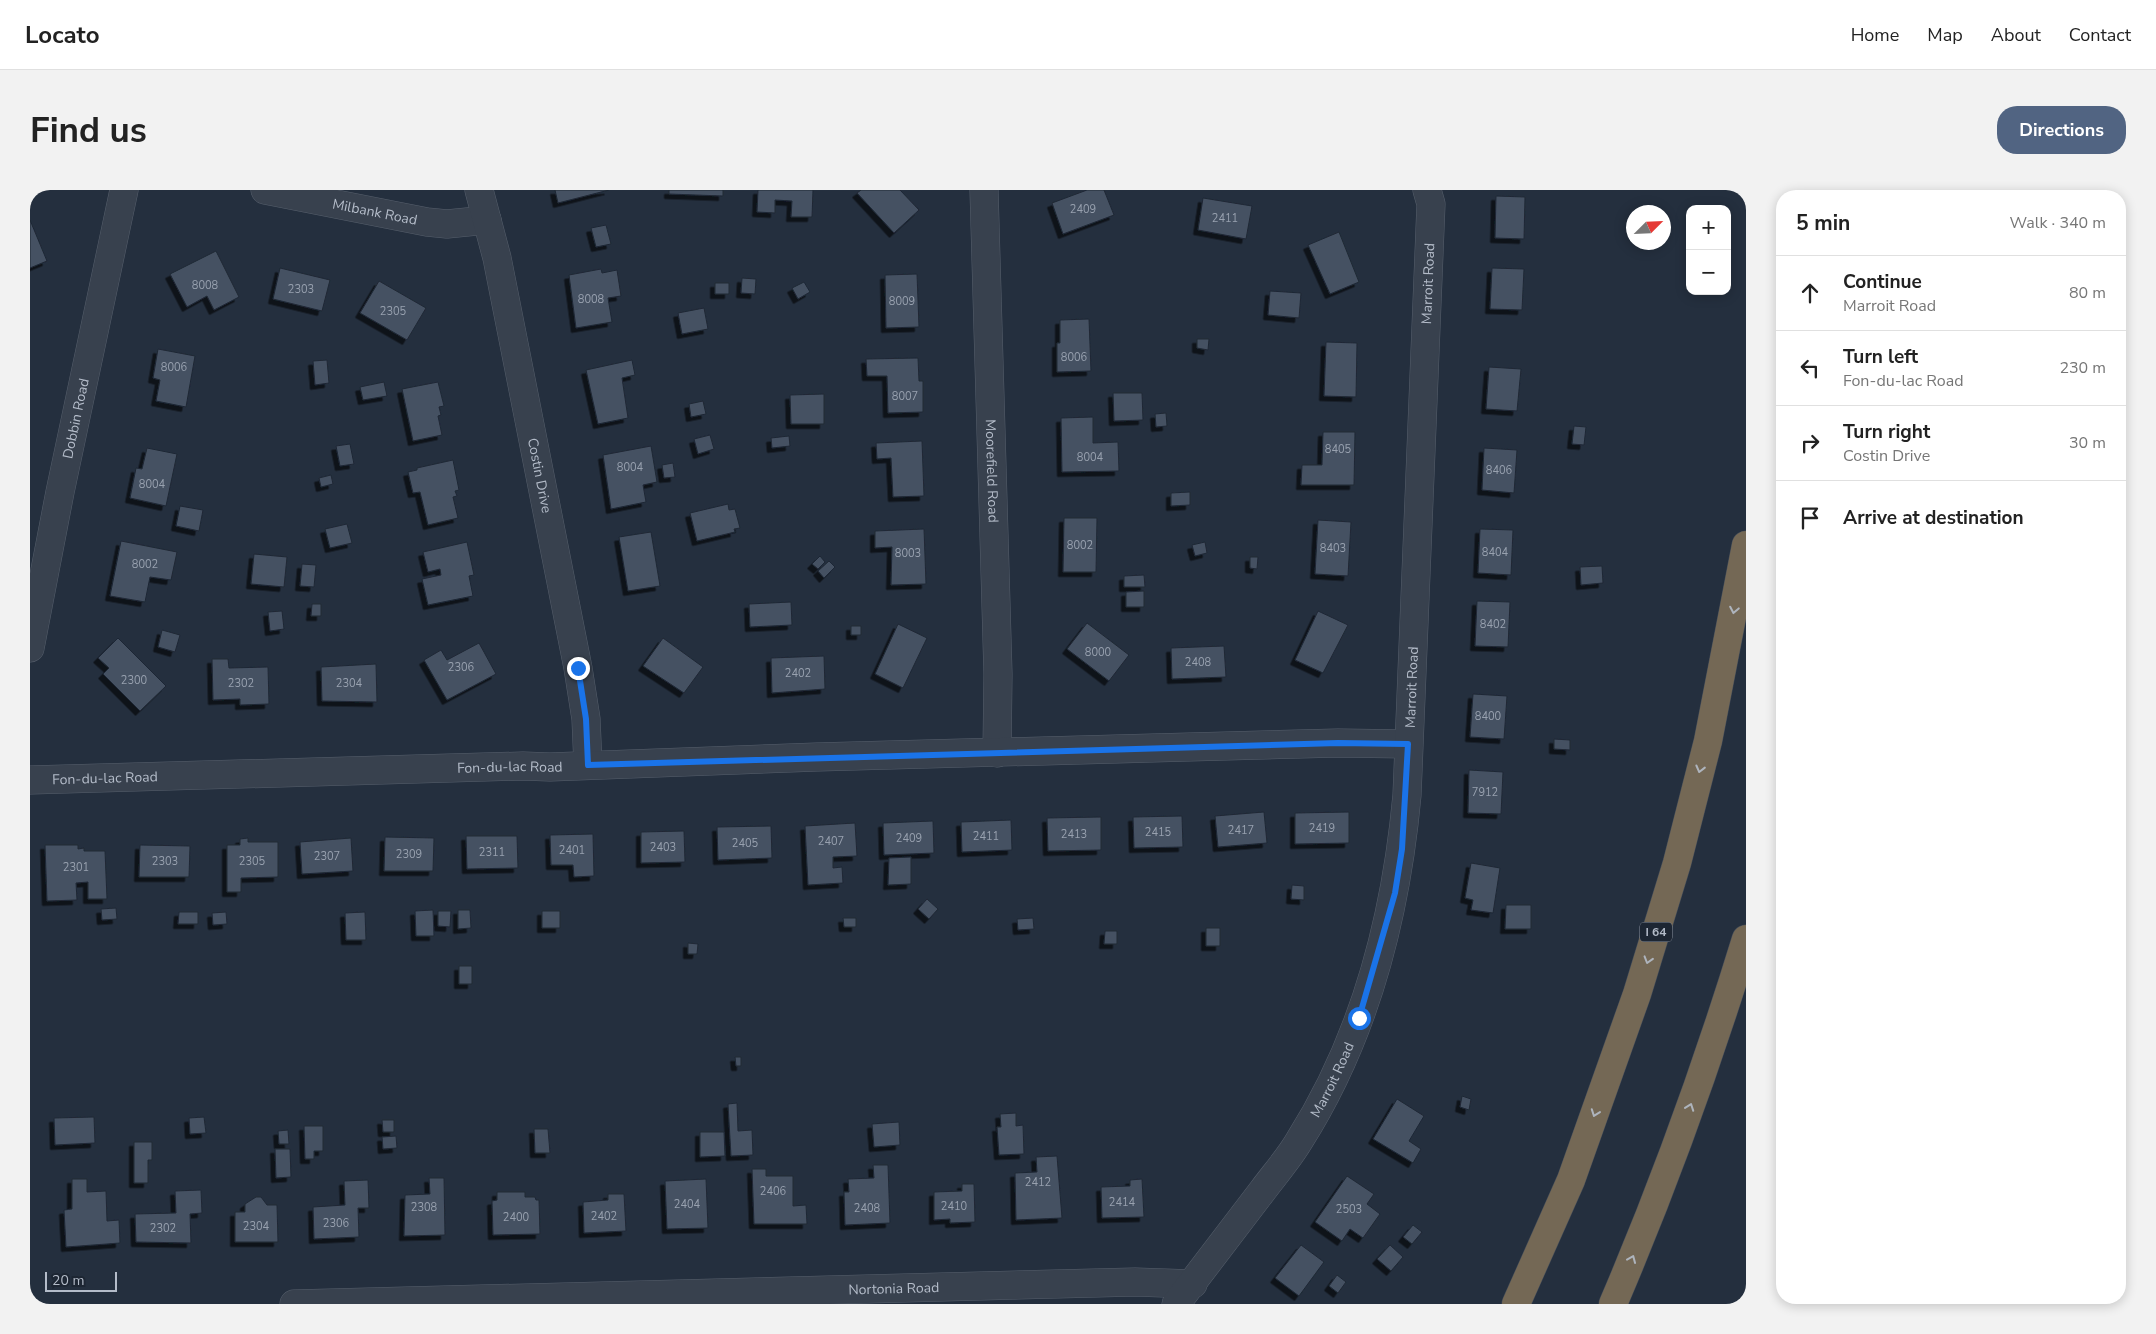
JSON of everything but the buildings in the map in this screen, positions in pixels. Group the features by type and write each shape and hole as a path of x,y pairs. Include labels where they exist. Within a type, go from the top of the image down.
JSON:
{"highway":[{"name":"I 64","path":"1516,1304 1571,1180 1640,984 1677,863 1705,750 1746,545"},
{"path":"1613,1304 1652,1213 1721,1022 1746,939"}],"street":[{"name":"Dobbin Road","path":"30,648 60,492 124,190"},
{"name":"Milbank Road","path":"265,190 427,222 447,224 487,220"},
{"name":"Costin Drive","path":"479,190 497,258 578,668 586,719 588,765"},
{"name":"Moorefield Road","path":"984,190 998,674 998,753"},
{"name":"Marroit Road","path":"1184,1294 1299,1142 1342,1062 1359,1018 1395,893 1402,849 1408,744 1431,204 1427,190"},
{"name":"Fon-du-lac Road","path":"30,780 1338,743 1408,744"},
{"name":"Nortonia Road","path":"294,1304 465,1302 1135,1282 1184,1294"}],"route":[{"path":"578,668 586,719 588,765 1338,743 1408,744 1407,794 1402,849 1395,893 1359,1018"}]}
